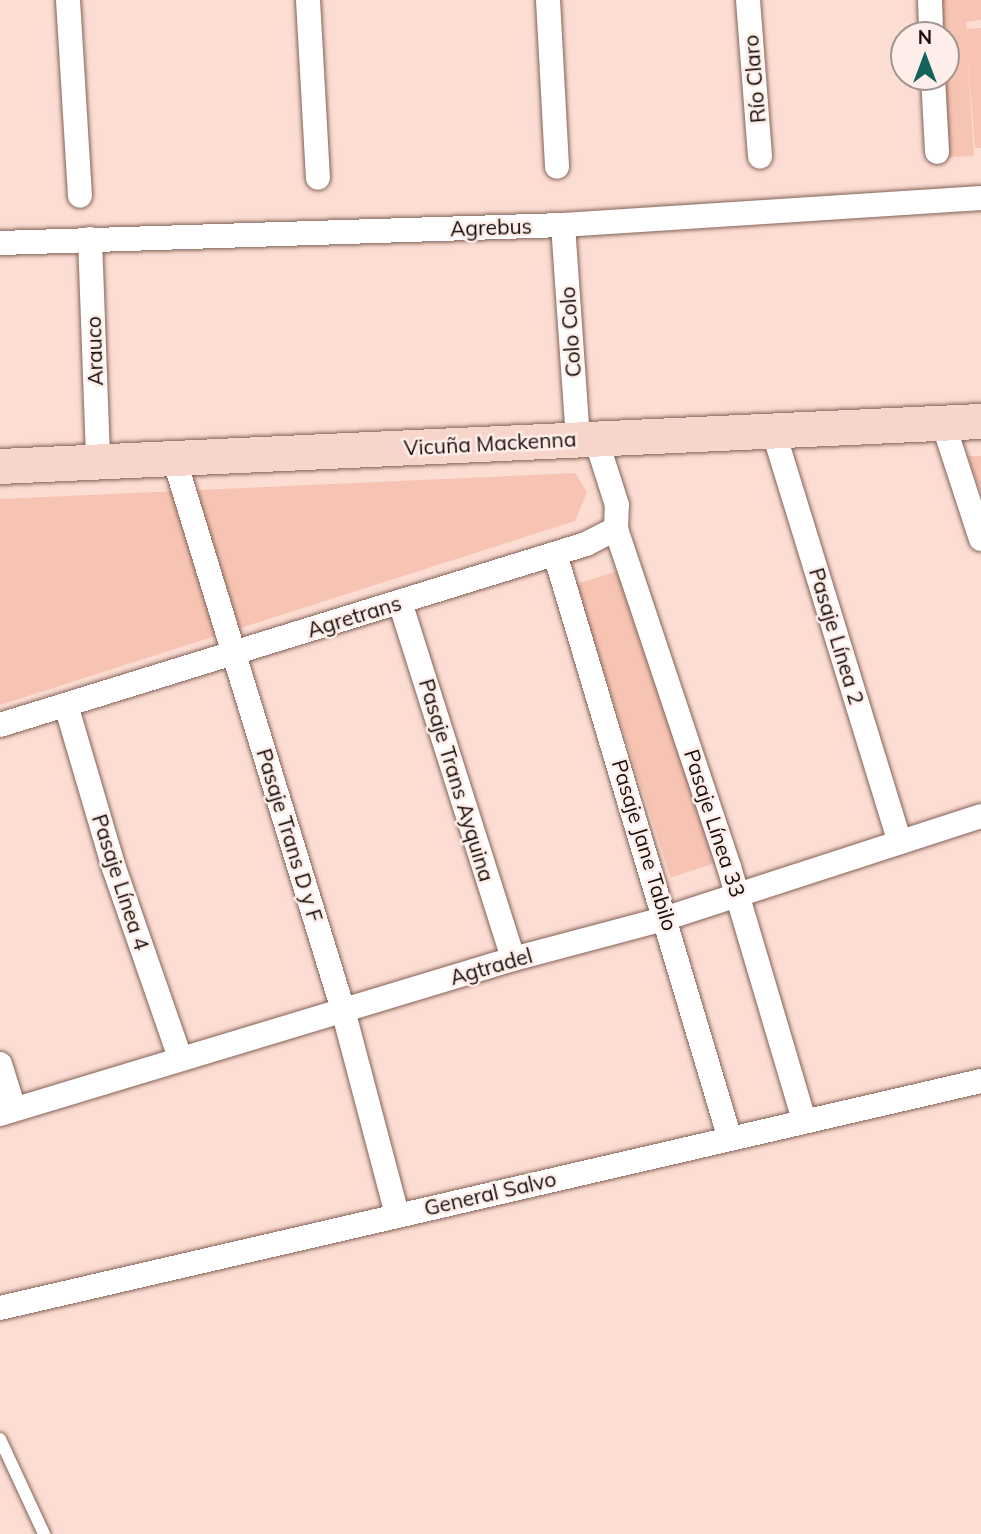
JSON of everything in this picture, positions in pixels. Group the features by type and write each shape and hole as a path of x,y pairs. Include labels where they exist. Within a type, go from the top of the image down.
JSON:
{"street":[{"path":"68,0 80,196"},
{"path":"308,0 317,178"},
{"path":"548,0 557,167"},
{"name":"Río Claro","path":"748,0 760,157"},
{"path":"930,0 931,21"},
{"path":"934,91 937,152"},
{"name":"Agrebus","path":"0,243 563,225 981,198"},
{"name":"Colo Colo","path":"563,225 587,439"},
{"name":"Arauco","path":"90,239 99,462"},
{"name":"Vicuña Mackenna","path":"0,466 981,421"},
{"path":"943,423 981,539"},
{"name":"Pasaje Línea 2","path":"773,430 900,842"},
{"path":"587,439 617,505 616,528"},
{"name":"Pasaje Trans D y F","path":"174,458 343,1010 397,1215"},
{"name":"Agretrans","path":"0,725 400,601 556,557 616,528"},
{"name":"Pasaje Línea 33","path":"616,528 738,894 804,1121"},
{"name":"Pasaje Jane Tabilo","path":"556,557 667,918 729,1136"},
{"name":"Pasaje Trans Ayquina","path":"400,601 513,959"},
{"name":"Pasaje Línea 4","path":"66,705 114,868 180,1057"},
{"name":"Agtradel","path":"7,1111 513,959 667,918 981,817"},
{"path":"0,1064 7,1111"},
{"name":"General Salvo","path":"0,1308 729,1136 981,1081"}],"lane":[{"path":"0,1439 44,1534"}],"shaded area":[{"path":"937,0 981,0 981,20 966,22 967,29 981,28 981,148 975,148 967,48 974,156 946,157 942,91 960,91 960,21 938,21"},
{"path":"968,456 981,456 981,493"},
{"path":"575,473 587,492 575,521 0,705 0,499"},
{"path":"623,569 718,862 671,877 575,584"}]}
